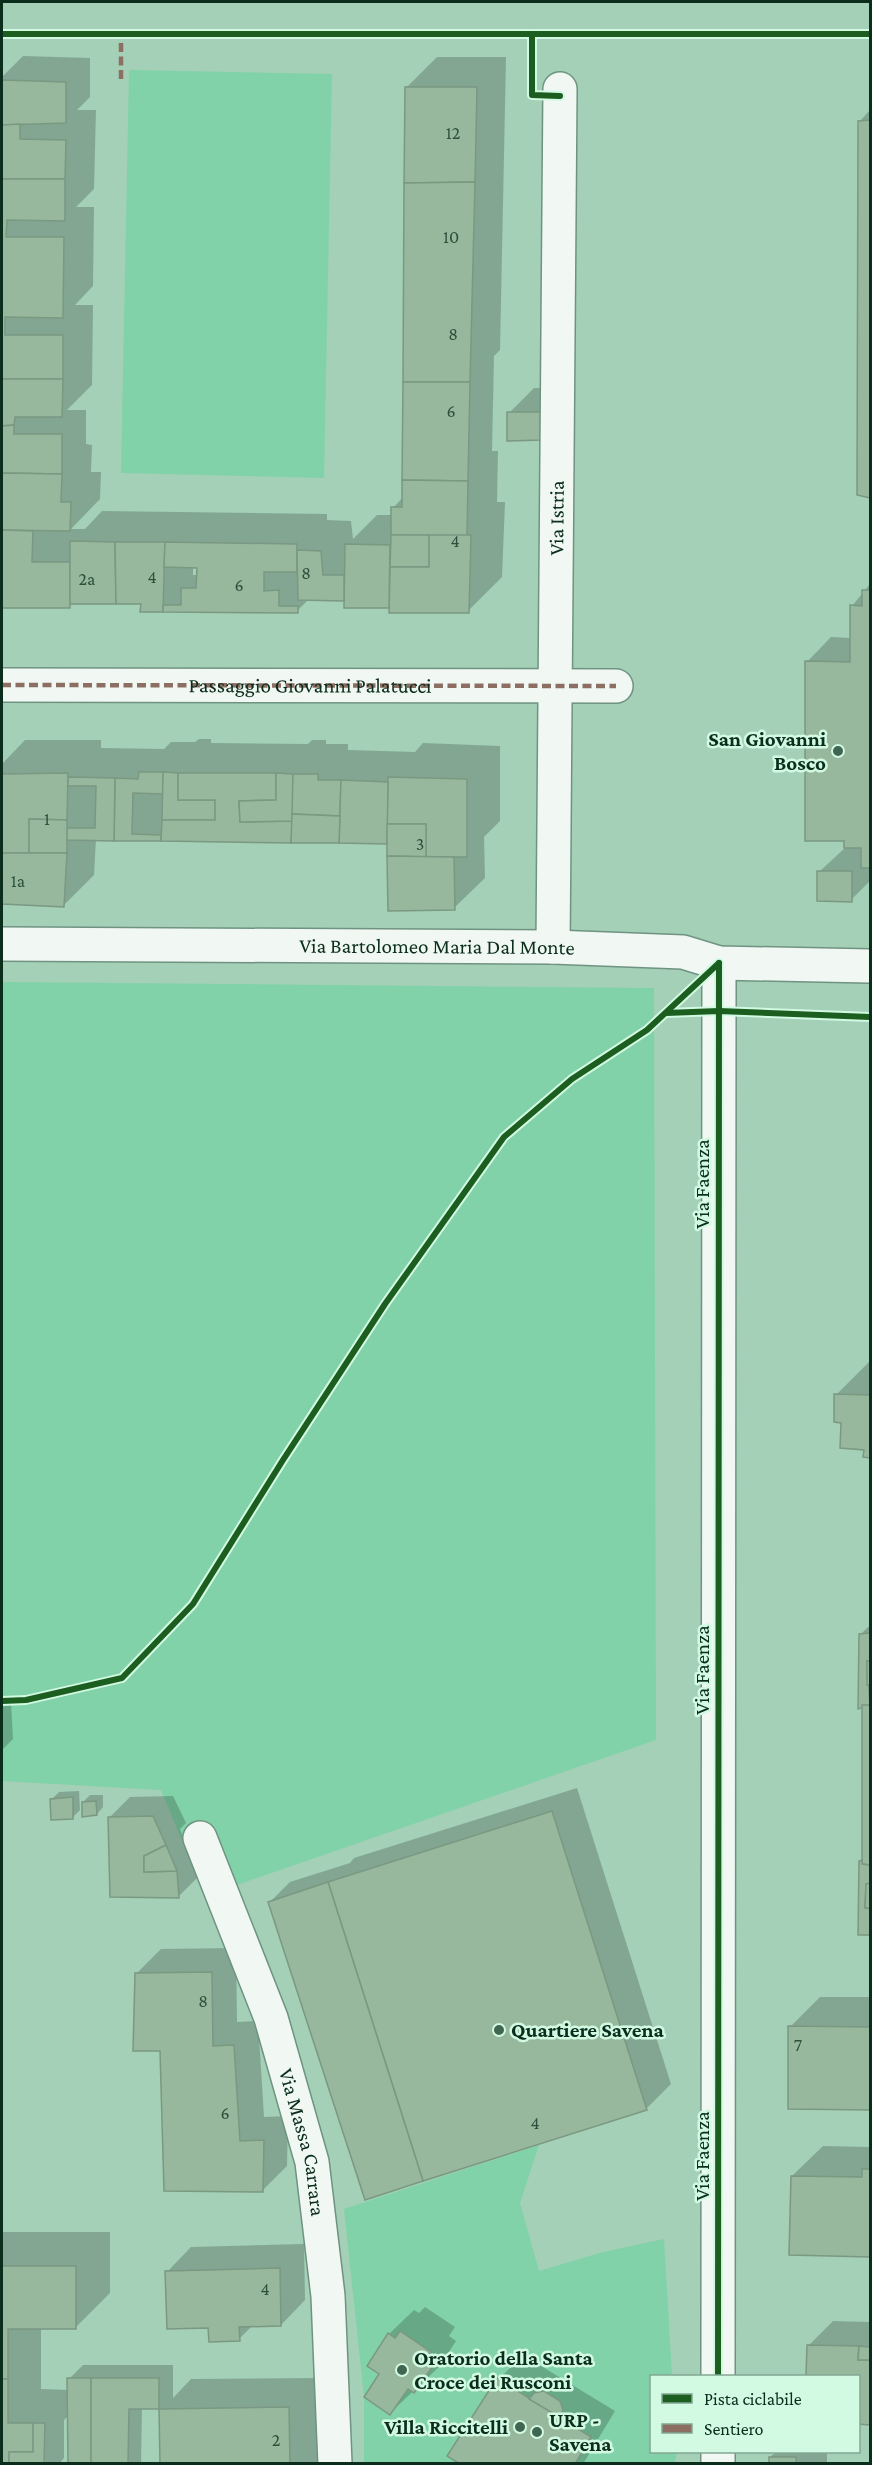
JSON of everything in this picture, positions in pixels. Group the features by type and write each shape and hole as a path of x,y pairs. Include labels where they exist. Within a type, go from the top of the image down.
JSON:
{"street":[{"name":"Via Istria","path":"553,946 560,89"},
{"name":"Passaggio Giovanni Palatucci","path":"2,685 616,686"},
{"name":"Via Bartolomeo Maria Dal Monte","path":"2,944 553,946 683,952 719,963 870,966"},
{"name":"Via Faenza","path":"718,2375 719,963"},
{"name":"Via Massa Carrara","path":"200,1838 271,2018 312,2162 328,2296 335,2463"}],"green space":[{"path":"129,70 332,74 324,478 121,473"},
{"path":"2,982 654,988 656,1740 205,1896 161,1790 2,1781"},
{"path":"539,2145 520,2203 539,2271 603,2252 664,2239 672,2375 650,2375 650,2453 677,2453 675,2463 364,2463 364,2397 344,2209"}],"building":[{"path":"2,80 66,82 66,123 2,125"},
{"path":"405,87 477,87 475,182 404,183"},
{"path":"870,120 870,498 857,495 858,121"},
{"path":"20,124 20,139 66,140 65,179 2,179 2,125"},
{"path":"2,179 65,179 65,221 7,220 6,237 64,237 63,318 5,317 5,335 63,335 63,379 2,379"},
{"path":"475,182 470,382 403,382 404,183"},
{"path":"2,379 63,379 62,417 15,417 14,425 2,426"},
{"path":"403,382 470,382 468,481 402,480"},
{"path":"507,412 542,412 542,440 507,441"},
{"path":"14,425 14,434 62,434 62,474 2,473 2,426"},
{"path":"2,473 62,474 61,502 71,502 70,531 2,530"},
{"path":"402,480 468,481 467,536 391,535 391,507 402,507"},
{"path":"2,530 33,531 32,562 70,562 70,608 2,608"},
{"path":"391,535 429,535 429,567 390,567"},
{"path":"429,535 471,535 469,613 389,613 390,567 429,567"},
{"path":"70,541 115,542 116,604 70,604"},
{"path":"115,542 165,542 163,612 140,612 141,604 116,604"},
{"path":"165,542 297,544 297,572 264,572 264,591 279,590 279,606 298,606 298,613 163,612 163,605 181,605 181,588 196,588 197,568 164,567"},
{"path":"345,544 390,545 389,608 344,608"},
{"path":"297,550 321,551 323,575 344,575 344,601 298,600"},
{"name":"San Giovanni Bosco","path":"862,590 870,590 870,868 861,868 861,848 844,848 844,841 805,841 805,661 850,662 850,605 862,606"},
{"path":"139,772 163,772 163,794 133,793 132,834 161,835 161,841 114,841 115,778 138,779"},
{"path":"163,772 178,773 178,800 215,800 215,820 162,820"},
{"path":"68,773 67,820 29,819 29,853 2,853 2,774"},
{"path":"178,773 276,773 276,800 239,801 240,822 293,821 291,843 161,841 162,820 215,820 215,800 178,800"},
{"path":"276,773 293,774 293,821 240,822 239,801 276,800"},
{"path":"293,774 318,774 318,780 341,780 340,816 292,814"},
{"path":"68,777 115,778 114,841 67,840 67,828 95,828 96,786 68,786"},
{"path":"388,777 467,779 467,857 426,857 426,824 387,824"},
{"path":"341,780 388,782 387,844 339,843"},
{"path":"292,814 340,816 339,843 291,843"},
{"path":"29,819 67,820 67,853 29,853"},
{"path":"387,824 426,824 426,857 387,856"},
{"path":"2,853 67,853 64,907 2,904"},
{"path":"387,856 454,857 455,910 388,911"},
{"path":"817,871 852,871 852,902 817,901"},
{"path":"834,1394 870,1395 870,1458 863,1457 864,1450 840,1448 841,1423 834,1422"},
{"path":"870,1633 870,1661 867,1661 870,1705 858,1709 859,1634"},
{"path":"867,1661 870,1661 870,1685 867,1685"},
{"path":"862,1705 870,1705 870,1865 862,1864"},
{"path":"73,1797 73,1819 51,1820 50,1799"},
{"path":"96,1801 97,1815 82,1817 82,1802"},
{"name":"Quartiere Savena","path":"552,1811 647,2110 423,2181 328,1882"},
{"path":"153,1816 166,1845 144,1856 144,1872 177,1871 179,1898 110,1897 108,1817"},
{"path":"166,1845 177,1871 144,1872 144,1856"},
{"path":"862,1860 862,1864 870,1865 870,1883 866,1884 865,1908 870,1908 870,1935 858,1935 859,1861"},
{"path":"328,1882 423,2181 365,2200 268,1902"},
{"path":"870,1883 870,1908 865,1908 866,1884"},
{"path":"212,1972 213,2046 234,2045 240,2141 264,2140 263,2192 164,2191 160,2051 133,2051 135,1973"},
{"path":"788,2026 870,2027 870,2110 788,2109"},
{"path":"862,2169 870,2169 870,2257 789,2255 791,2176 862,2177"},
{"path":"2,2266 76,2266 76,2329 8,2329 8,2379 2,2379"},
{"path":"280,2268 281,2326 239,2327 240,2341 209,2342 208,2328 167,2329 165,2271"},
{"name":"Oratorio della Santa Croce dei Rusconi","path":"400,2331 431,2352 425,2361 433,2366 414,2393 408,2389 390,2415 364,2397 379,2374 367,2366 388,2333 395,2338"},
{"path":"807,2345 859,2346 858,2360 870,2360 870,2425 860,2424 860,2375 806,2375"},
{"path":"859,2346 870,2347 870,2360 858,2360"},
{"path":"67,2378 91,2378 91,2464 68,2464"},
{"path":"91,2378 159,2378 159,2409 129,2409 128,2464 91,2464"},
{"name":"Villa Riccitelli","path":"497,2378 591,2437 575,2464 460,2464 447,2456"},
{"path":"2,2379 8,2379 8,2423 33,2423 33,2452 9,2452 9,2464 2,2464"},
{"path":"544,2391 560,2401 563,2410 559,2417 529,2399 534,2393"},
{"path":"289,2407 290,2464 160,2464 159,2409"},
{"path":"33,2423 45,2423 44,2464 9,2464 9,2452 33,2452"},
{"path":"769,2457 796,2457 796,2464 769,2464"}],"marked path":[{"path":"121,34 121,79"},
{"path":"2,685 616,686"}],"cycle path":[{"path":"2,34 870,34"},
{"path":"532,34 532,95 560,96"},
{"path":"2,1701 26,1700 122,1678 193,1604 283,1460 385,1304 504,1137 572,1079 647,1030 719,963"},
{"path":"718,2375 719,963"},
{"path":"666,1013 719,1011 870,1017"}],"place":[{"name":"San Giovanni Bosco","path":"838,751"},
{"name":"Quartiere Savena","path":"499,2030"},
{"name":"Oratorio della Santa Croce dei Rusconi","path":"402,2370"},
{"name":"Villa Riccitelli","path":"520,2427"},
{"name":"URP - Savena","path":"537,2432"}]}
